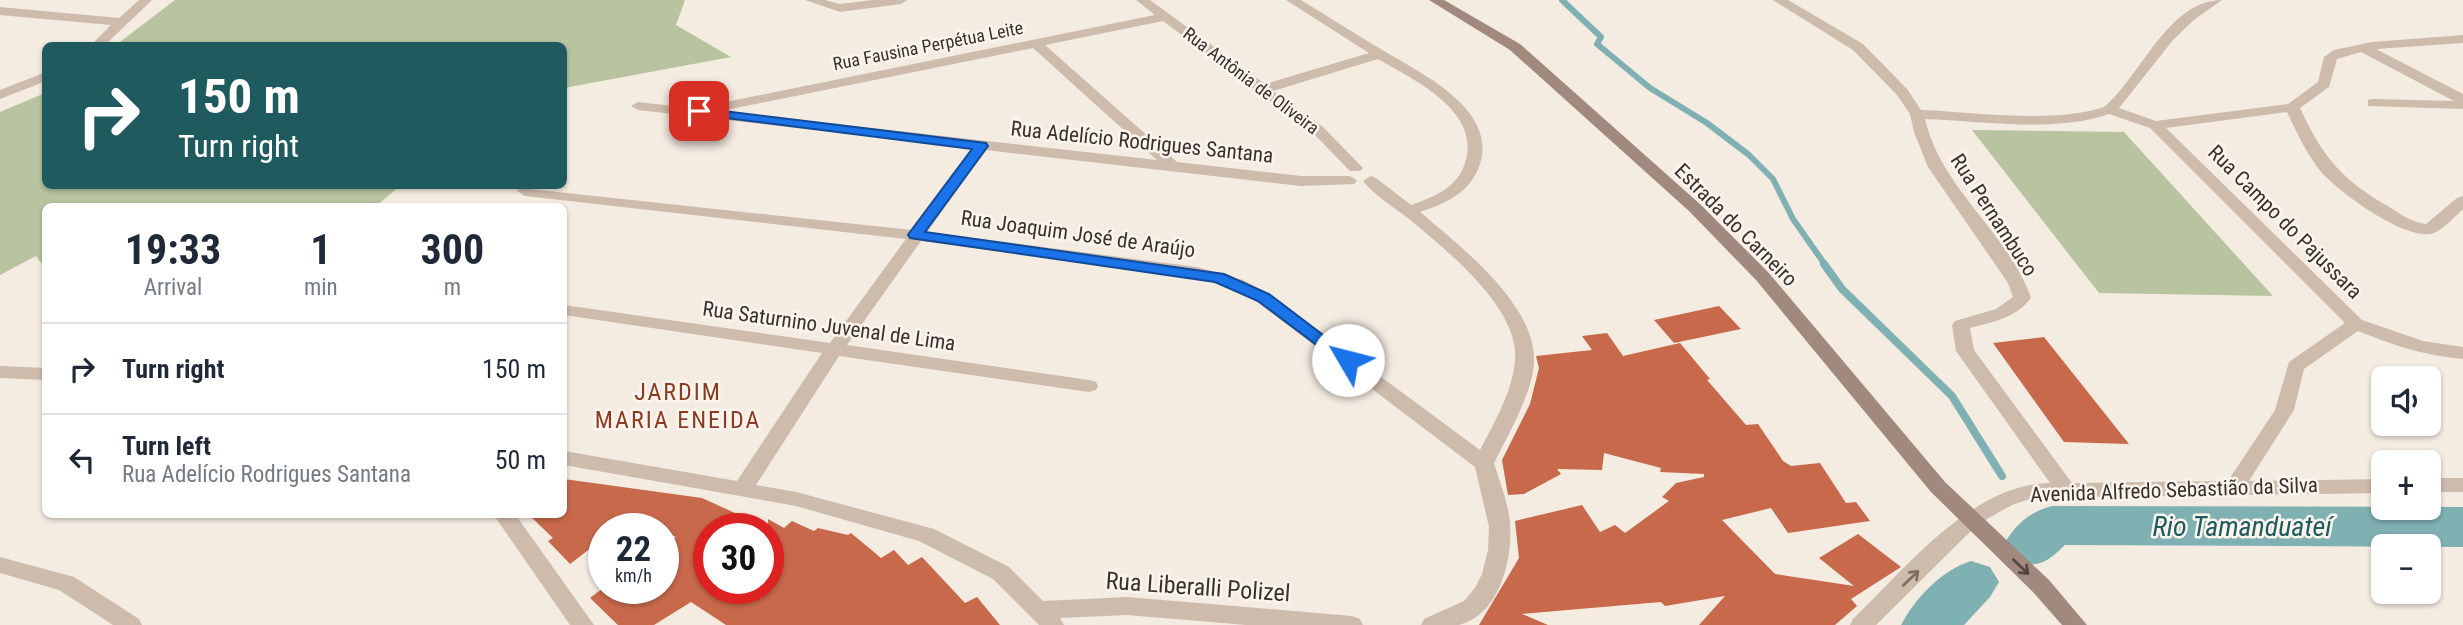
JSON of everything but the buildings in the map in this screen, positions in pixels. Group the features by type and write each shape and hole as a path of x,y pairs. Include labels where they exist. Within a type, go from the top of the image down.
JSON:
{"street":[{"path":"100,42 146,0"},
{"path":"811,0 840,8 901,0"},
{"name":"Rua Antônia de Oliveira","path":"1142,0 1318,130 1352,174 1372,171 1375,176 1371,181 1409,211"},
{"path":"1292,0 1416,75 1445,97 1469,122 1476,141 1475,160 1467,178 1452,193 1409,211 1498,295 1524,338 1525,360 1503,423 1484,463 1499,517 1498,551 1491,579 1476,603 1457,616 1432,625"},
{"name":"Estrada do Carneiro","path":"1435,0 1515,47 1695,208 1762,276 1929,477 2041,586 2076,625"},
{"name":"Rua Pernambuco","path":"1779,0 1857,47 1895,85 1917,114 1921,132 1936,167 2017,283 2022,298 2016,306 1961,325 1965,351 2066,490"},
{"path":"1917,114 2015,118 2083,116 2110,110 2164,41 2190,16 2217,0"},
{"path":"0,11 120,22"},
{"name":"Rua Fausina Perpétua Leite","path":"699,111 1166,17"},
{"path":"2155,125 2255,114 2292,107 2324,84 2330,58 2337,52 2463,39"},
{"path":"1036,44 1171,166"},
{"path":"2364,48 2463,102"},
{"path":"1264,89 1380,54"},
{"path":"0,95 42,78"},
{"path":"2373,103 2463,102"},
{"name":"Rua Adelício Rodrigues Santana","path":"638,106 1301,181 1352,174"},
{"path":"2292,107 2307,141 2330,174 2351,192 2396,218 2420,229 2430,229 2463,201"},
{"name":"Rua Campo do Pajussara","path":"2110,110 2155,125 2356,324 2297,366 2284,410 2234,488"},
{"path":"743,489 832,351 981,146"},
{"name":"Rua Joaquim José de Araújo","path":"525,191 915,235 1196,272 1237,284 1264,298 1484,463"},
{"name":"Rua Saturnino Juvenal de Lima","path":"567,310 832,351 1089,386"},
{"path":"2356,324 2438,352 2463,353"},
{"path":"0,372 42,374"},
{"path":"567,459 796,499 926,535 1001,573 1047,617"},
{"path":"2441,485 2463,485"},
{"name":"Avenida Alfredo Sebastião da Silva","path":"1861,625 1971,519 2006,500 2032,491 2371,486"},
{"path":"506,518 583,625"},
{"path":"0,565 66,583 131,625"},
{"name":"Rua Liberalli Polizel","path":"1047,617 1127,606 1352,625"}],"green space":[{"path":"175,0 685,0 676,25 731,57 567,87 567,42 120,42"},
{"path":"42,94 42,189 396,189 380,203 42,203 42,264 36,256 0,275 0,112"},
{"path":"1972,130 2124,132 2273,296 2099,293"}],"waterway":[{"path":"1562,0 1601,37 1597,44 1650,88 1707,123 1749,155 1773,179 1793,219 1826,266"},
{"path":"1824,264 1842,289 1952,396 2002,476"},
{"name":"Rio Tamanduateí","path":"2030,546 2052,525 2463,527"},
{"name":"Rio Tamanduateí","path":"1929,625 1971,582"}],"district":[{"name":"JARDIM MARIA ENEIDA","path":"678,406"}],"route":[{"path":"699,111 981,146 915,235 1196,272 1219,278 1264,298 1348,360"}]}
